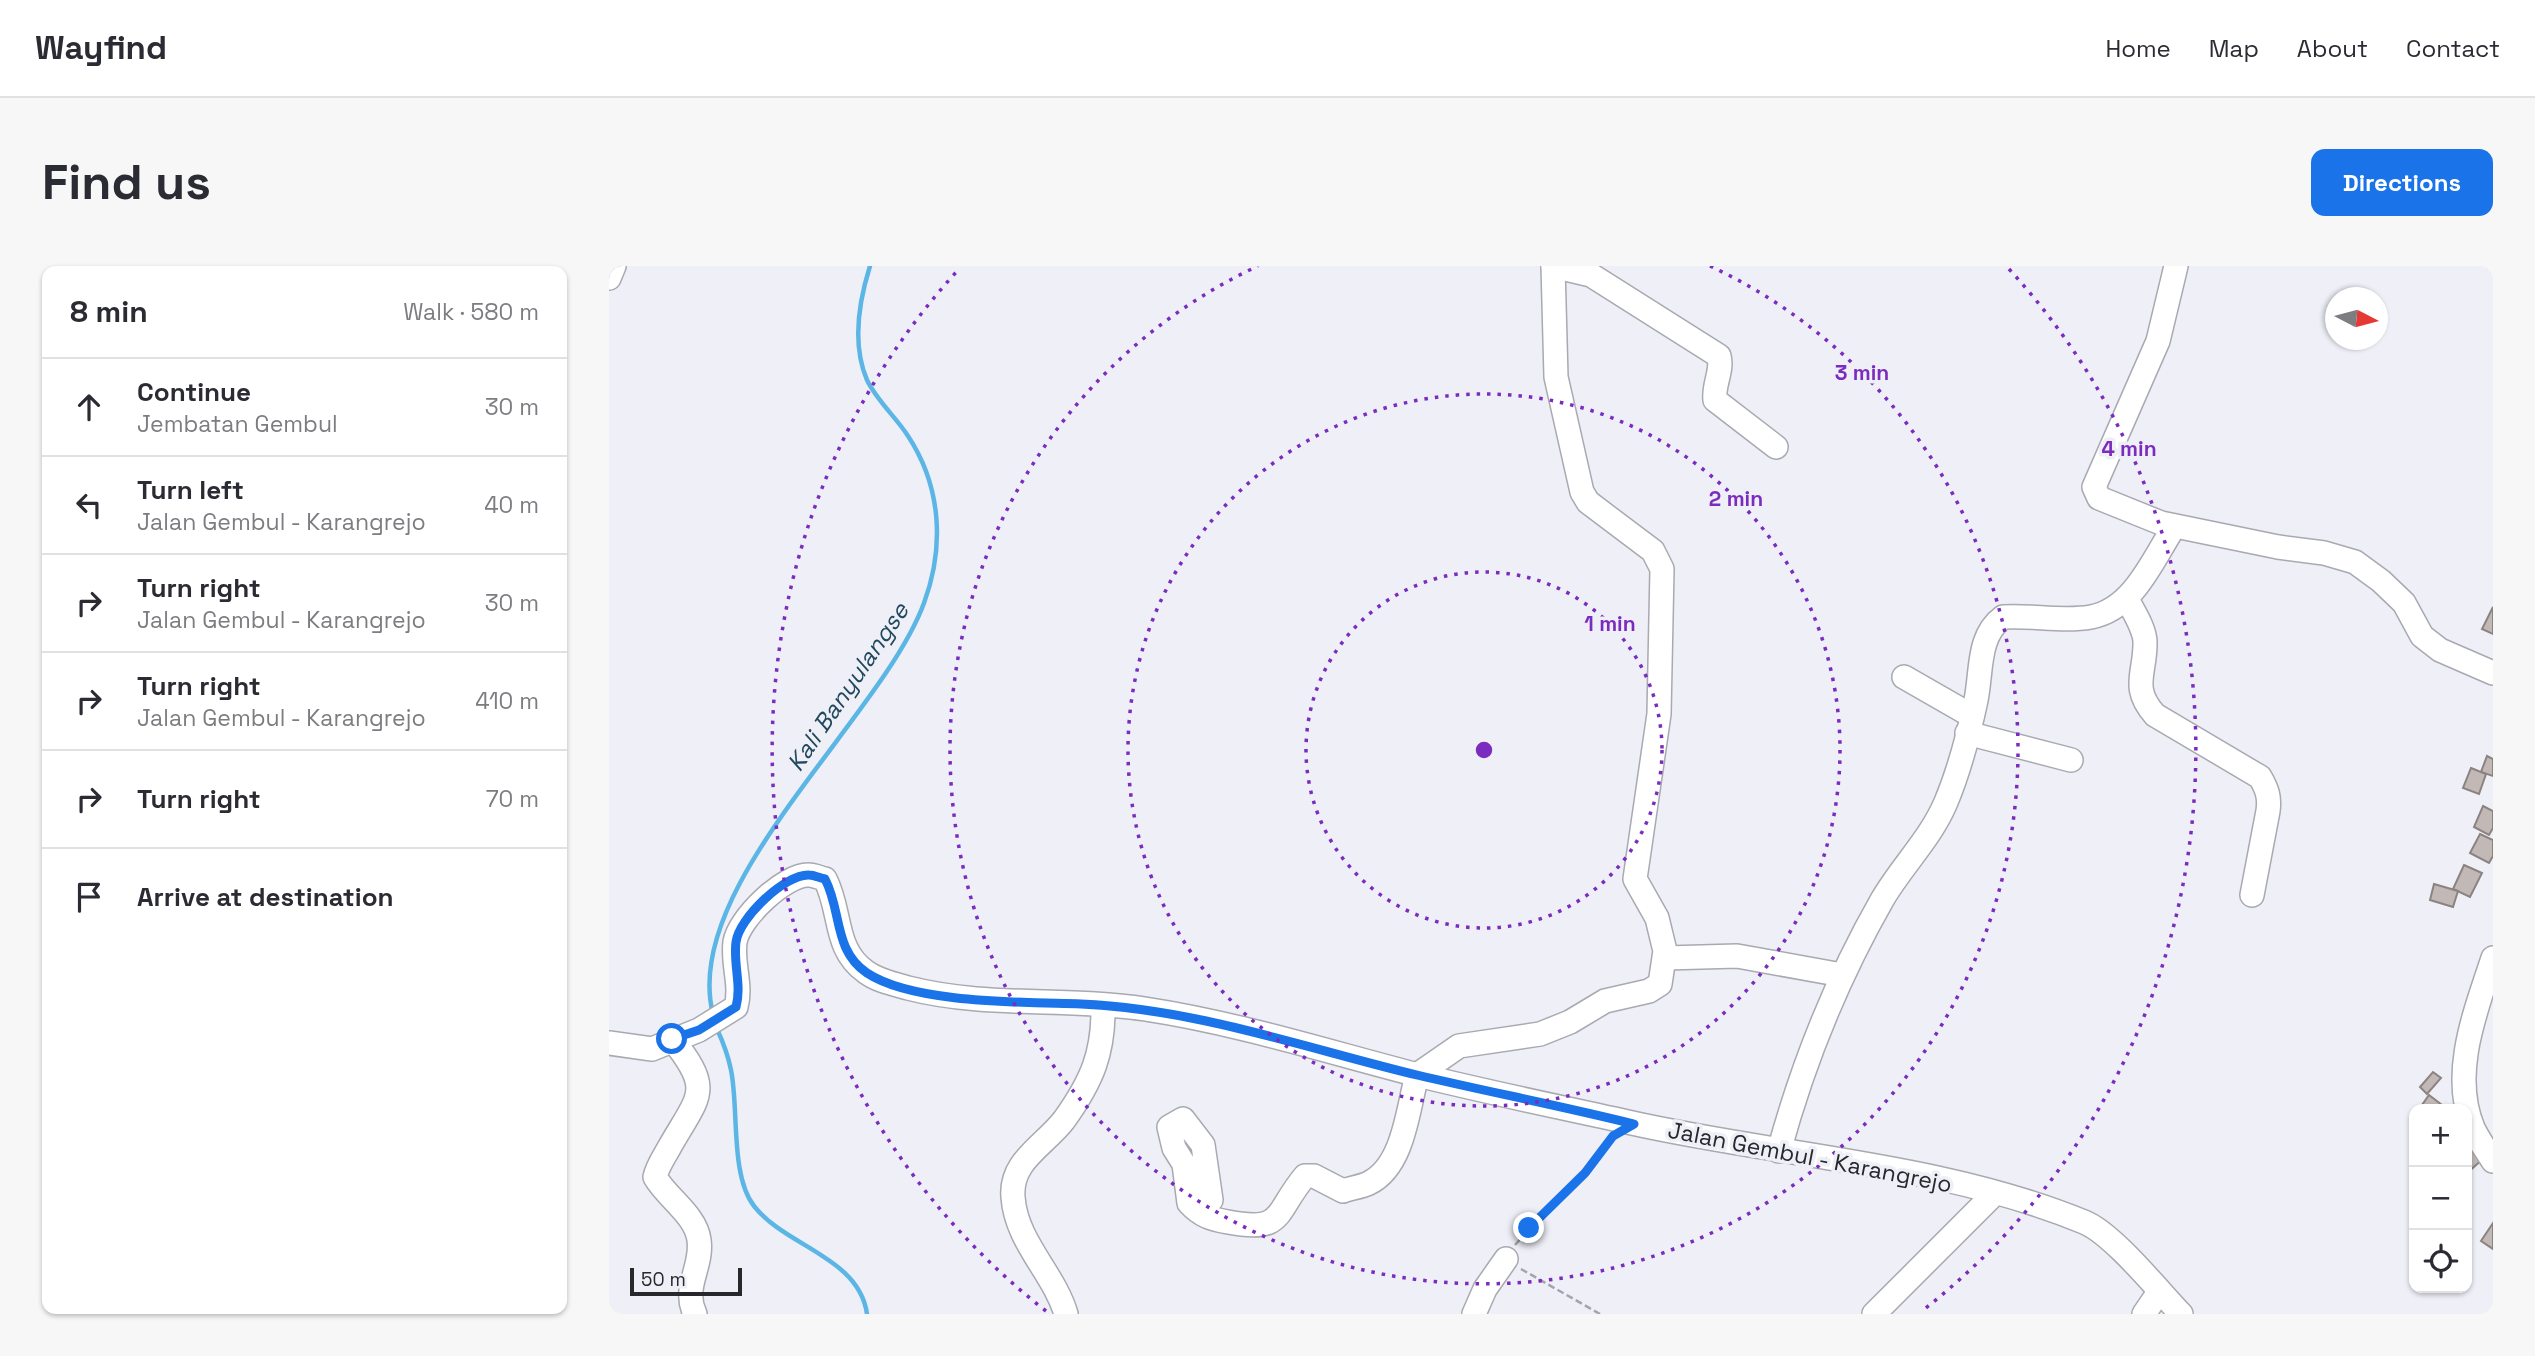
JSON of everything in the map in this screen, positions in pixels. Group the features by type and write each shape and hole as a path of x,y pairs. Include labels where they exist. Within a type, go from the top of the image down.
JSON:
{"street":[{"path":"609,278 614,266"},
{"path":"1211,1200 1203,1145 1183,1119 1174,1121 1169,1127 1169,1136 1184,1164 1189,1203 1207,1218 1257,1227 1273,1220 1304,1176 1314,1176 1343,1191 1370,1182 1388,1168 1400,1140 1417,1075 1459,1046 1540,1034 1605,1001 1649,991 1660,984 1666,958 1657,918 1635,879 1659,714 1662,569 1653,551 1597,510 1582,492 1556,377 1553,266 1591,275 1719,356 1722,365 1713,388 1715,400 1776,447"},
{"path":"2176,266 2158,341 2094,487 2099,498 2174,527 2324,553 2355,562 2381,581 2404,603 2422,636 2440,650 2493,673"},
{"path":"1779,1151 1803,1071 1842,975 1893,881 1938,818 1969,725 1982,652 1995,623 2003,617 2090,617 2105,613 2127,599 2174,527"},
{"path":"2127,599 2145,636 2140,677 2144,702 2155,715 2260,777 2266,787 2270,797 2252,895"},
{"path":"1904,677 1969,725 2071,760"},
{"name":"Jalan Gembul - Karangrejo","path":"672,1039 699,1030 736,1007 739,994 736,942 744,922 774,892 809,875 825,879 843,944 854,962 869,975 911,989 954,996 1103,1005 1195,1018 1417,1075 1634,1124 1996,1193 2098,1228 2181,1314"},
{"path":"1666,958 1737,956 1842,975"},
{"path":"2493,958 2474,1014 2464,1077 2473,1128 2493,1161"},
{"path":"1066,1314 1059,1292 1023,1234 1013,1199 1013,1176 1020,1164 1047,1141 1065,1118 1090,1076 1104,1040 1103,1005"},
{"path":"609,1043 652,1049 672,1039 692,1063 699,1079 694,1103 656,1171 656,1177 697,1230 699,1255 689,1295 695,1314"},
{"path":"1874,1314 1996,1193"},
{"path":"1473,1314 1485,1289 1506,1259"},
{"path":"2144,1314 2159,1292"}],"path":[{"path":"1600,1314 1506,1259 1529,1228 1585,1173 1613,1136 1634,1124"}],"building":[{"path":"2493,607 2493,634 2482,629"},
{"path":"2487,756 2493,759 2493,776 2481,772"},
{"path":"2471,768 2486,774 2479,794 2463,788"},
{"path":"2483,806 2493,811 2493,828 2489,835 2474,827"},
{"path":"2480,834 2493,840 2493,856 2489,863 2470,853"},
{"path":"2464,865 2482,873 2470,897 2453,889"},
{"path":"2434,884 2458,891 2453,907 2430,900"},
{"path":"2433,1072 2441,1078 2427,1094 2420,1087"},
{"path":"2429,1095 2441,1104 2423,1104"},
{"path":"2472,1147 2483,1159 2472,1169"},
{"path":"2493,1223 2493,1249 2481,1241"}],"waterway":[{"name":"Kali Banyulangse","path":"713,1014 711,964 726,912 754,858 902,648 931,582 937,538 933,496 927,475 908,436 871,388 862,366 858,338 860,308 870,266"},
{"path":"717,1029 731,1070 738,1159 746,1193 768,1220 836,1266 850,1279 861,1295 867,1314"}],"route":[{"path":"672,1039 699,1030 736,1007 739,994 736,942 740,929 748,915 774,892 800,877 809,875 825,879 829,886 839,933 854,962 869,975 893,984 925,992 1001,1002 1126,1006 1160,1011 1306,1044 1417,1075 1634,1124 1613,1136 1585,1173 1529,1228"}]}
